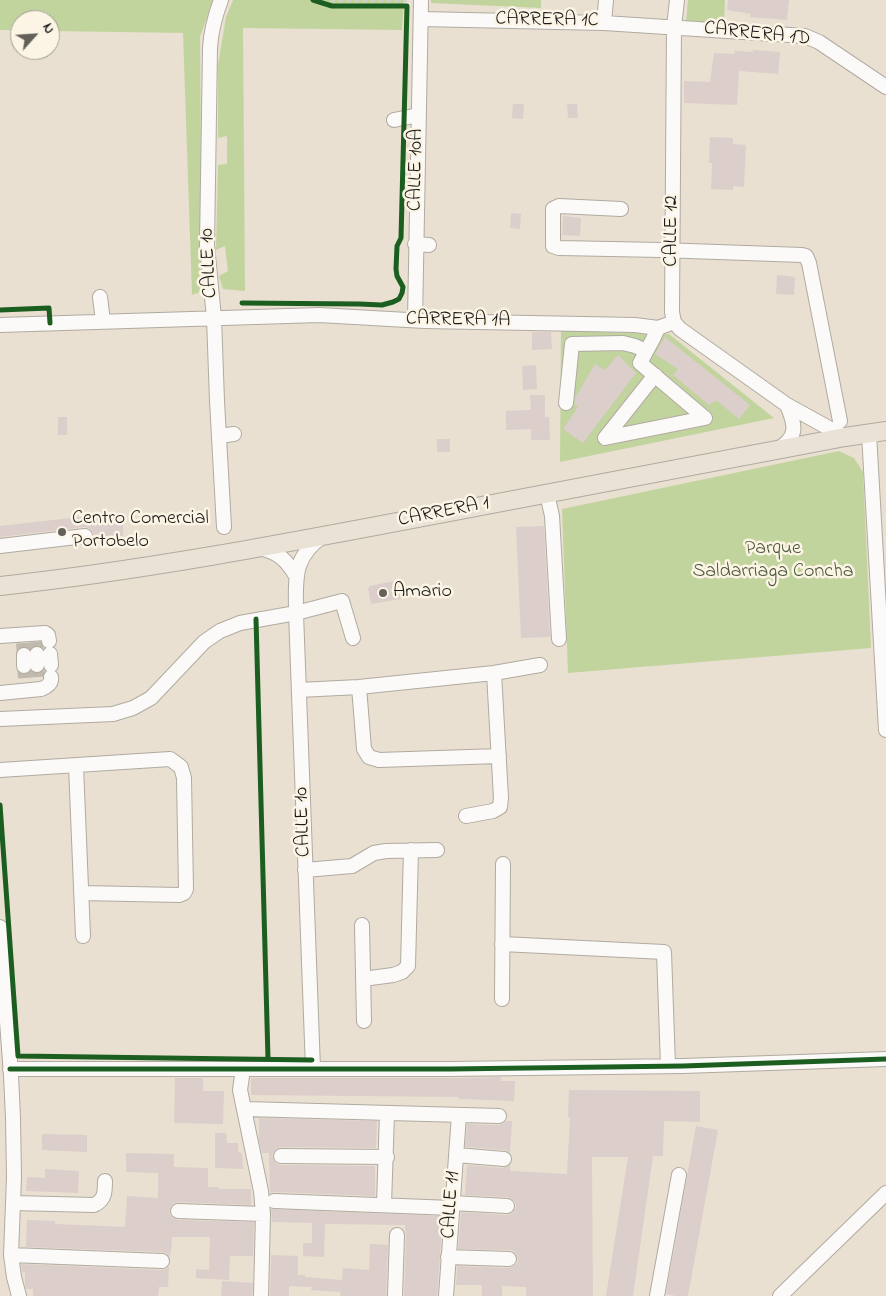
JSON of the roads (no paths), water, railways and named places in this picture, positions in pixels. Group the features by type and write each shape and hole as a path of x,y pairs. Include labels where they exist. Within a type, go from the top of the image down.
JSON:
{"main road":[{"name":"CARRERA 1","path":"0,586 59,580 323,536 777,450 842,429 878,432"}],"street":[{"name":"CALLE 10","path":"221,0 211,30 207,245 214,318 212,401 220,436 224,528"},
{"name":"CALLE 10A","path":"421,0 426,91 418,115 422,245 422,324"},
{"name":"CALLE 12","path":"674,322 672,312 673,250 668,97 676,0"},
{"name":"CARRERA 1C","path":"421,19 605,11 674,27"},
{"name":"CARRERA 1D","path":"674,27 805,36 819,42 886,87"},
{"path":"394,120 418,115"},
{"path":"621,209 559,206 553,209 553,246 559,248 673,250 806,256 809,263 842,429"},
{"path":"100,297 103,321"},
{"name":"CARRERA 1A","path":"0,325 319,315 422,324 635,325 652,339 674,322"},
{"path":"674,322 680,329 787,405 842,429"},
{"path":"652,339 640,363 655,375 705,418 604,438 655,375"},
{"path":"566,402 572,344 624,343 635,346 652,339"},
{"path":"777,450 790,441 794,429 794,422 787,405"},
{"path":"878,432 886,730"},
{"path":"220,436 234,434"},
{"path":"547,494 552,516 559,639"},
{"path":"0,546 85,536"},
{"path":"296,576 298,566 308,548 323,536"},
{"path":"257,548 270,550 280,556 290,565 296,576"},
{"name":"CALLE 10","path":"296,576 313,1069"},
{"path":"0,719 113,714 133,708 151,698 195,651 215,634 240,623 296,613 342,601 353,638"},
{"path":"0,636 36,660 0,693"},
{"path":"299,690 360,687 494,673 540,665"},
{"path":"466,816 493,812 500,807 494,673"},
{"path":"360,687 364,748 369,757 379,760 499,756"},
{"path":"0,770 170,759 181,767 184,778 186,889 184,893 179,895 81,893"},
{"path":"76,766 83,936"},
{"path":"364,979 393,976 402,972 408,966 411,850"},
{"path":"305,870 352,866 374,853 386,851 437,850"},
{"path":"502,999 503,864"},
{"path":"362,925 364,1020"},
{"path":"0,928 7,1073 6,1118 14,1177 13,1203 7,1246 19,1296"},
{"path":"502,944 664,952 668,1066"},
{"path":"7,1073 243,1069 668,1066 886,1059"},
{"path":"243,1069 240,1090 261,1191 263,1214 262,1296"},
{"path":"245,1109 500,1116"},
{"path":"384,1205 387,1113"},
{"name":"CALLE 11","path":"446,1296 459,1114"},
{"path":"456,1155 504,1159"},
{"path":"281,1156 386,1157"},
{"path":"657,1296 679,1175"},
{"path":"0,1176 14,1177"},
{"path":"13,1203 94,1204 102,1199 105,1194 105,1181"},
{"path":"780,1296 886,1193"},
{"path":"274,1201 384,1205 506,1206"},
{"path":"178,1212 263,1214"},
{"path":"395,1296 397,1235"},
{"path":"7,1246 162,1261"},
{"path":"448,1258 509,1259"}],"tunnel":[{"path":"36,642 37,654"},
{"path":"23,643 24,655"},
{"path":"37,665 38,677"},
{"path":"24,666 25,678"}],"place":[{"name":"Centro Comercial Portobelo","path":"62,532"},
{"name":"Amario","path":"383,593"}],"park label":[{"name":"Parque Saldarriaga Concha","path":"773,562"}]}
